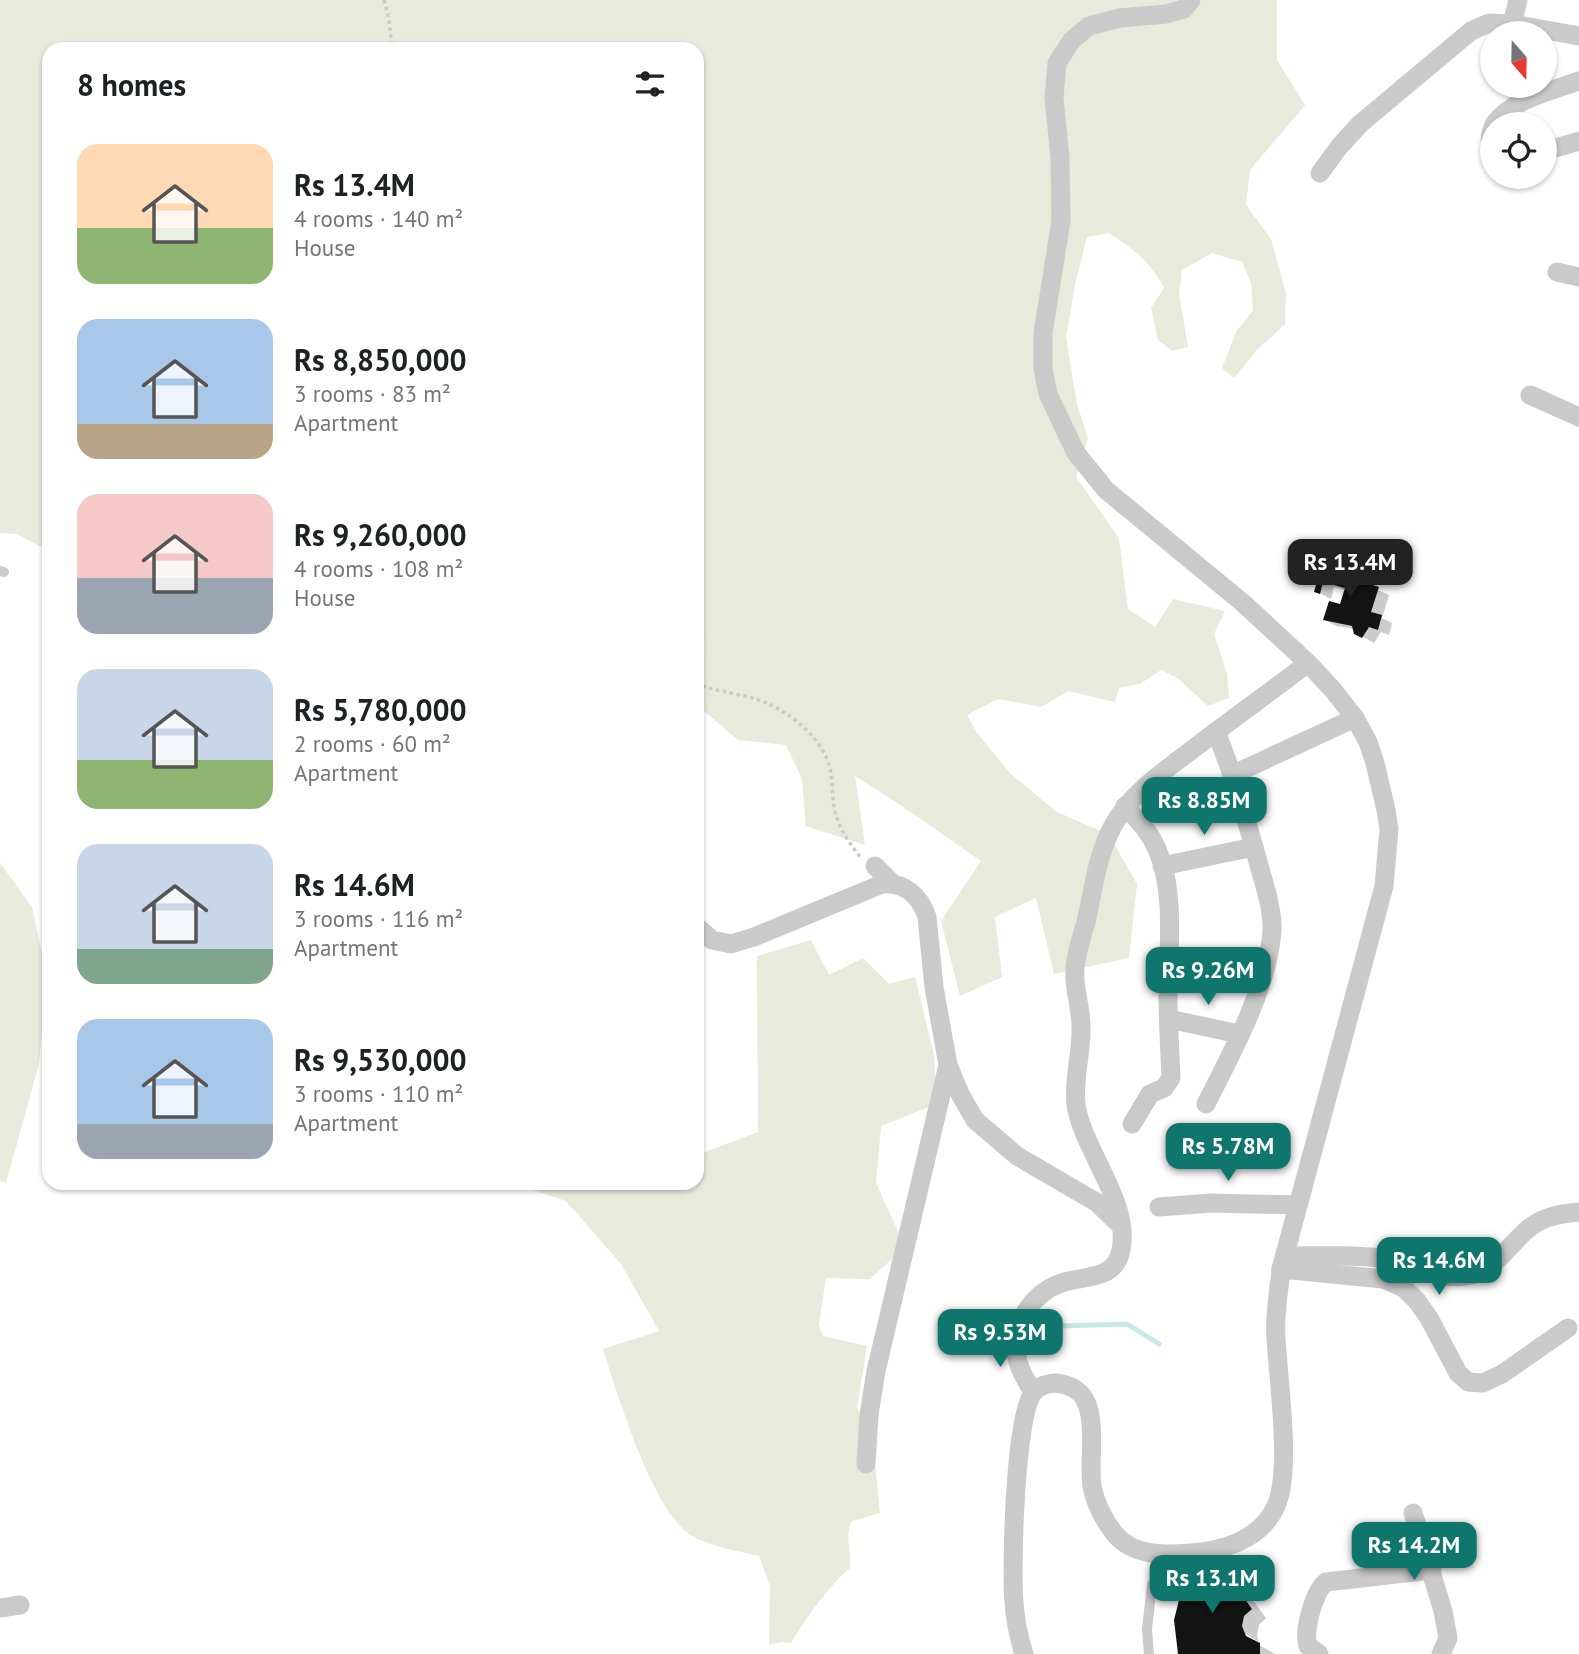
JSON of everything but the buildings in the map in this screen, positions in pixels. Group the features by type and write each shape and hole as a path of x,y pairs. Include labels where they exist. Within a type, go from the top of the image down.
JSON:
{"street":[{"path":"1024,1654 1014,1604 1013,1553 1023,1423 1033,1392 1049,1383 1058,1383 1075,1389 1083,1396 1089,1408 1091,1482 1094,1496 1114,1533 1130,1547 1147,1553 1217,1549 1238,1542 1265,1522 1276,1505 1283,1450 1275,1334 1283,1263 1384,886 1389,829 1387,810 1368,742 1354,718 1334,690 1308,663 1243,603 1106,490 1076,453 1048,394 1043,369 1043,333 1061,222 1060,158 1054,98 1056,64 1072,40 1089,26 1120,18 1166,14 1184,9 1191,0"},
{"path":"1513,21 1518,0"},
{"path":"1320,173 1339,146 1360,124 1471,31 1480,27"},
{"path":"1558,32 1579,36"},
{"path":"1506,112 1579,81"},
{"path":"1557,147 1579,141"},
{"path":"1557,272 1579,277"},
{"path":"1530,395 1579,417"},
{"path":"1033,1392 1016,1353 1020,1325 1044,1291 1062,1283 1108,1272 1116,1264 1121,1251 1120,1225 1110,1187 1076,1105 1082,1047 1075,968 1102,850 1117,818 1142,788 1308,663"},
{"path":"1234,774 1354,718"},
{"path":"1206,1104 1234,1049 1256,996 1267,960 1272,929 1266,889 1234,774 1216,732"},
{"path":"1125,806 1144,827 1158,850 1169,918 1171,1078 1164,1088 1150,1094 1132,1124"},
{"path":"1162,866 1254,847"},
{"path":"875,866 892,883 908,889 923,906 927,917 936,998 948,1065 960,1094 975,1119 1017,1156 1096,1202 1120,1225"},
{"path":"704,933 712,940 731,944 863,891 892,883"},
{"path":"1169,1019 1238,1034"},
{"path":"866,1464 869,1415 876,1371 948,1065"},
{"path":"1159,1208 1211,1203 1298,1205"},
{"path":"1283,1263 1386,1259 1452,1277 1469,1276 1486,1270 1542,1220 1579,1212"},
{"path":"1283,1263 1383,1279 1404,1288 1429,1318 1458,1373 1468,1382 1483,1383 1502,1374 1567,1328"},
{"path":"1413,1513 1443,1611 1448,1638 1441,1654"},
{"path":"1319,1654 1308,1646 1306,1632 1318,1588 1326,1582 1432,1570"}],"lane":[{"path":"1149,1654 1147,1629 1152,1584"}],"path":[{"path":"383,0 389,19 391,42"},
{"path":"704,685 764,702 793,719 811,734 831,771 835,813 850,844 862,858 875,866"}],"shaded area":[{"path":"0,0 1277,0 1277,60 1305,105 1250,170 1246,205 1271,239 1286,293 1285,324 1258,349 1234,378 1222,368 1237,330 1253,311 1251,283 1242,262 1212,253 1182,270 1179,294 1188,347 1172,351 1158,340 1151,308 1164,288 1141,257 1109,233 1087,237 1066,337 1077,404 1088,438 1076,477 1119,538 1128,609 1155,627 1173,599 1225,611 1214,634 1227,674 1229,698 1208,706 1179,679 1161,670 1140,684 1119,688 1115,702 1068,691 1041,707 998,699 967,715 977,733 1010,773 1055,811 1109,835 1137,884 1129,958 1054,974 1036,898 995,917 1002,977 960,996 941,921 981,861 855,776 865,845 806,826 802,779 786,745 738,740 704,711 704,42 42,42 42,547 17,534 0,533"},
{"path":"0,863 32,907 42,953 42,1031 39,1064 6,1183 0,1181"},
{"path":"811,940 829,975 863,958 889,984 915,977 934,1055 937,1104 881,1126 876,1183 905,1247 870,1279 826,1278 819,1325 823,1336 867,1346 857,1408 872,1433 880,1513 852,1521 848,1538 850,1568 818,1603 791,1643 769,1645 770,1586 759,1556 700,1540 678,1523 650,1478 627,1421 603,1349 659,1331 621,1264 566,1201 533,1190 704,1190 704,1152 758,1132 757,956"}],"waterway":[{"path":"1025,1327 1127,1324 1159,1344"},
{"path":"956,1330 1015,1327"}]}
